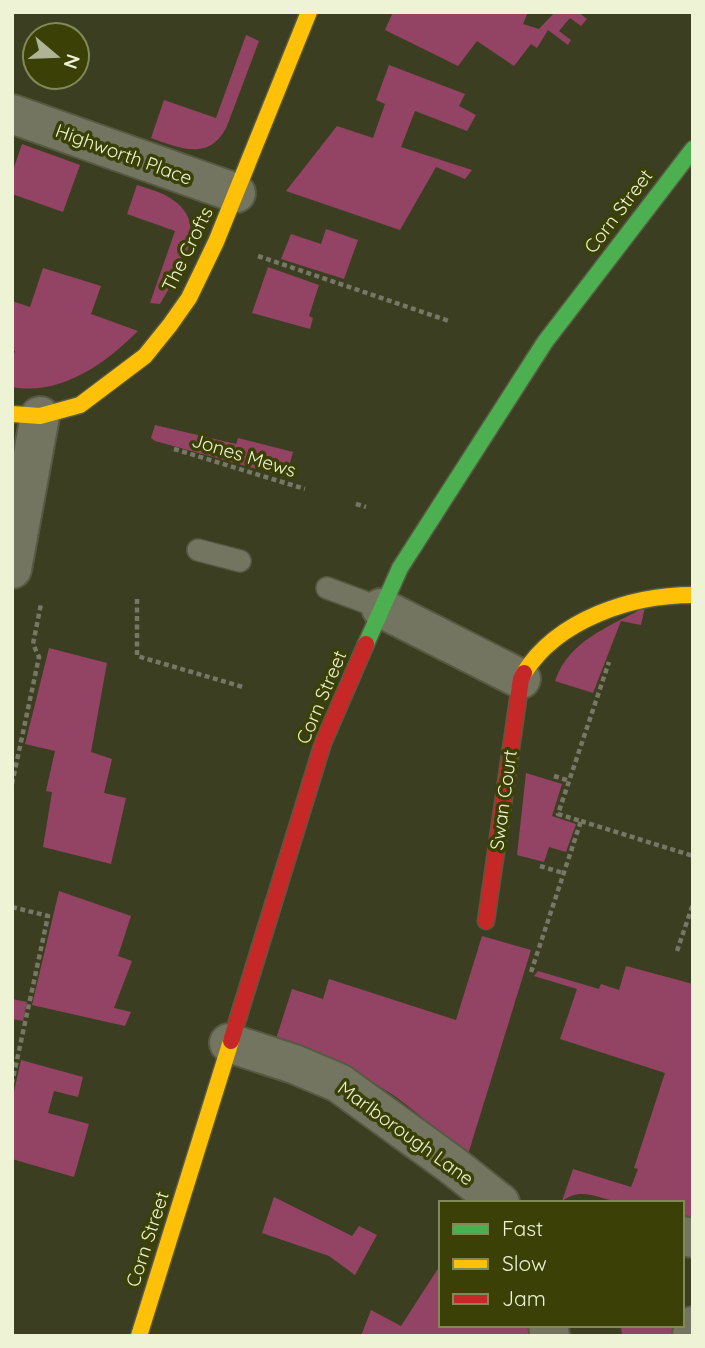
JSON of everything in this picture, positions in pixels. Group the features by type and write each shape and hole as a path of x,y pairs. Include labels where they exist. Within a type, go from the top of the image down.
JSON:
{"street":[{"name":"The Crofts","path":"26,415 80,405 145,356 188,298 236,193 309,12"},
{"name":"Highworth Place","path":"12,114 236,193"},
{"name":"Corn Street","path":"139,1336 323,743 381,608 413,545 545,342 693,149"},
{"path":"12,569 26,415"},
{"name":"Swan Court","path":"486,920 521,679 526,668 542,650 607,610 660,595 693,595"},
{"path":"381,608 521,679"},
{"name":"Marlborough Lane","path":"229,1043 294,1064 338,1083 443,1157 498,1201"},
{"path":"692,1336 693,1326"}],"lane":[{"path":"198,550 240,561"},
{"path":"327,588 381,608"}],"path":[{"path":"247,252 449,321"},
{"name":"Jones Mews","path":"174,449 305,489"},
{"path":"356,504 366,507"},
{"path":"137,599 136,656 243,687"},
{"path":"612,653 558,814 693,856"},
{"path":"531,972 581,821"},
{"path":"677,951 693,904"},
{"path":"12,907 48,916 12,1083"}],"shaded area":[{"path":"393,12 528,12 523,24 539,29 555,12 578,12 587,19 581,26 570,18 559,31 571,40 568,45 548,30 537,48 531,44 514,66 477,41 458,66 385,30"},
{"path":"246,35 259,41 227,126 220,137 203,148 193,149 151,138 164,100 216,118"},
{"path":"389,65 465,94 459,106 476,115 467,131 415,111 401,147 472,170 465,179 436,167 400,230 286,191 337,126 373,138 385,104 376,100"},
{"path":"22,144 80,165 63,212 12,194 12,173"},
{"path":"137,185 173,200 184,211 190,223 188,251 160,304 150,303 175,231 127,214"},
{"path":"326,229 358,240 344,279 281,259 291,234 321,244"},
{"path":"268,267 319,285 309,316 313,318 310,329 252,313"},
{"path":"43,268 101,286 91,314 138,331 112,355 65,382 48,387 12,387 12,360 15,351 12,349 12,301 30,307"},
{"path":"155,425 236,444 238,438 293,452 286,477 155,441 151,438"},
{"path":"645,607 641,625 621,621 593,693 555,681 561,667 580,645 604,628"},
{"path":"49,648 107,663 91,752 112,759 104,793 126,798 111,864 43,847 52,792 46,791 55,751 25,744"},
{"path":"526,773 562,784 552,816 576,824 566,852 549,847 544,862 517,855"},
{"path":"59,891 131,916 118,956 132,961 114,1008 131,1012 125,1026 32,1005"},
{"path":"482,936 531,950 466,1161 426,1121 390,1093 328,1064 274,1045 292,989 323,999 329,979 456,1020"},
{"path":"626,966 693,984 693,1220 684,1218 684,1201 617,1201 577,1194 562,1201 573,1169 631,1187 638,1169 634,1168 665,1073 560,1039 577,989 534,976 538,971 599,989 601,984 619,990"},
{"path":"12,999 27,1002 23,1021 12,1019"},
{"path":"21,1060 83,1077 78,1097 54,1091 48,1113 89,1124 74,1177 12,1159 12,1100"},
{"path":"274,1197 352,1236 359,1226 377,1235 355,1275 329,1256 262,1233"},
{"path":"439,1267 439,1327 531,1327 533,1336 361,1336 371,1310 401,1326"},
{"path":"621,1327 676,1327 675,1336 622,1336"}],"traffic: fast":[{"path":"366,644 400,568 545,342 693,149"}],"traffic: slow":[{"path":"12,414 40,416 80,405 145,356 170,325 189,298 216,242 309,12"},
{"path":"524,673 556,638 598,614 646,600 693,595"},
{"path":"139,1336 231,1041"}],"traffic: jam":[{"path":"231,1041 323,743 366,644"},
{"path":"486,921 524,673"}]}
